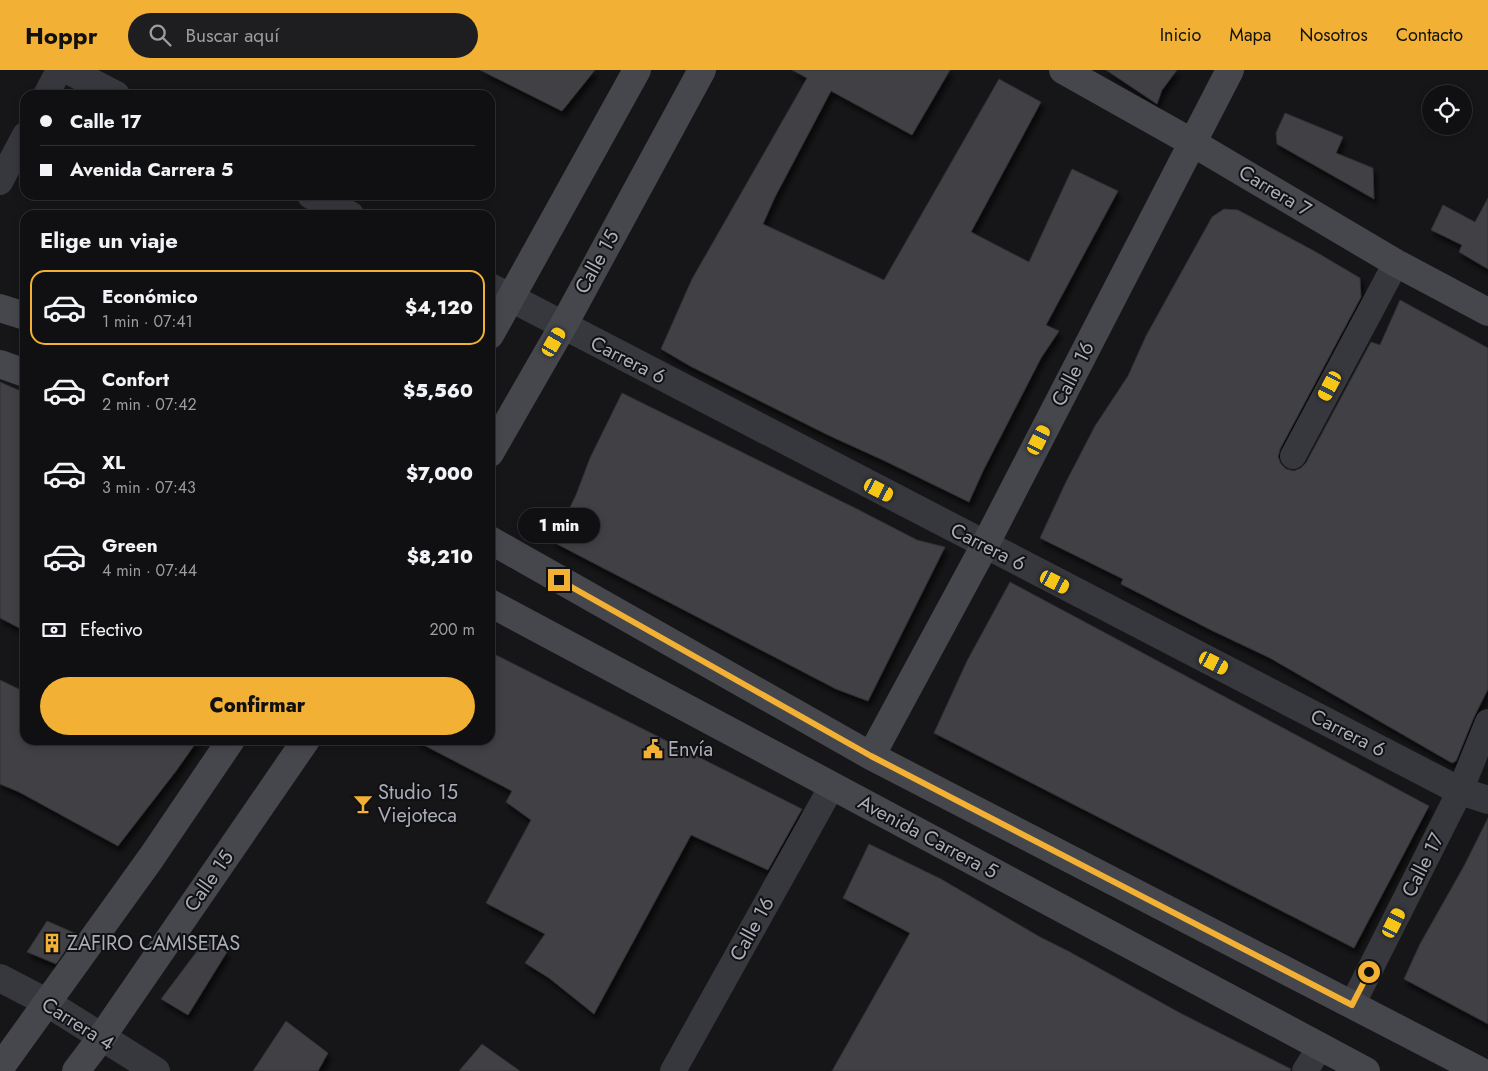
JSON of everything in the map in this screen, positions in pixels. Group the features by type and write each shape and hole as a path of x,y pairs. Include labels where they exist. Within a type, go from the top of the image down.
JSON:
{"main road":[{"path":"495,316 501,293 638,70"},
{"name":"Calle 15","path":"495,444 563,326 702,70"},
{"name":"Carrera 7","path":"1063,70 1192,143 1396,263 1488,312"},
{"name":"Calle 16","path":"871,756 985,545 1230,70"},
{"path":"0,308 20,314"},
{"path":"0,364 20,371"},
{"path":"495,543 871,756 1480,1071"},
{"name":"Avenida Carrera 5","path":"495,606 1366,1071"},
{"path":"0,1068 151,858 228,745"},
{"name":"Calle 15","path":"76,1071 101,1038 303,745"}],"street":[{"path":"49,90 59,70"},
{"path":"68,70 106,90"},
{"path":"0,182 20,144"},
{"path":"321,200 340,210"},
{"path":"1293,456 1396,263"},
{"name":"Carrera 6","path":"501,293 1460,791 1488,800"},
{"name":"Calle 17","path":"1352,1005 1460,791 1488,722"},
{"name":"Calle 16","path":"673,1071 832,786"},
{"name":"Carrera 4","path":"0,978 46,1002 156,1071"},
{"path":"1305,1071 1320,1047"}],"building":[{"path":"480,70 595,70 562,111"},
{"path":"792,70 950,70 912,135 831,91 775,197 763,224 884,280 999,79 1041,102 971,232 1029,262 1072,169 1118,191 1046,325 1059,331 1041,358 969,502 828,435 690,366 661,349 692,279 807,78"},
{"path":"1106,70 1177,70 1162,90 1157,104"},
{"path":"1285,113 1343,137 1336,153 1373,168 1374,199 1277,144 1276,133"},
{"path":"1488,198 1488,269 1459,252 1462,245 1431,230 1443,205 1475,222"},
{"path":"1224,209 1238,210 1360,278 1361,297 1280,449 1278,457 1286,469 1294,471 1306,463 1371,342 1380,345 1400,300 1488,348 1488,689 1456,761 1452,763 1270,658 1121,584 1123,579 1040,538 1095,426 1128,376 1146,336 1212,217"},
{"path":"0,382 20,391 20,628 0,618"},
{"path":"622,393 917,540 945,547 868,701 836,689 553,542 576,495 590,458"},
{"path":"1010,582 1429,806 1354,948 934,733 967,661"},
{"path":"495,655 802,809 768,870 691,835 594,1014 549,978 525,963 545,934 486,903 531,820 506,802 512,791 424,745 495,745"},
{"path":"0,680 20,690 20,745 194,745 118,846 19,792 0,784"},
{"path":"1488,818 1488,1024 1404,979 1420,944 1464,866"},
{"path":"869,844 941,879 1040,937 1182,1014 1291,1069 1290,1071 832,1071 910,933 843,898"},
{"name":"ZAFIRO CAMISETAS","path":"47,921 77,934 56,964 27,952"},
{"path":"207,938 227,952 188,1015 161,999"},
{"path":"286,1021 328,1053 318,1071 253,1071"},
{"path":"482,1044 520,1071 459,1071"}],"place":[{"name":"Envía","path":"653,749"},
{"name":"Studio 15 Viejoteca","path":"363,804"},
{"name":"ZAFIRO CAMISETAS","path":"52,943"}],"route":[{"path":"559,580 871,756 1352,1005 1369,972"}]}
